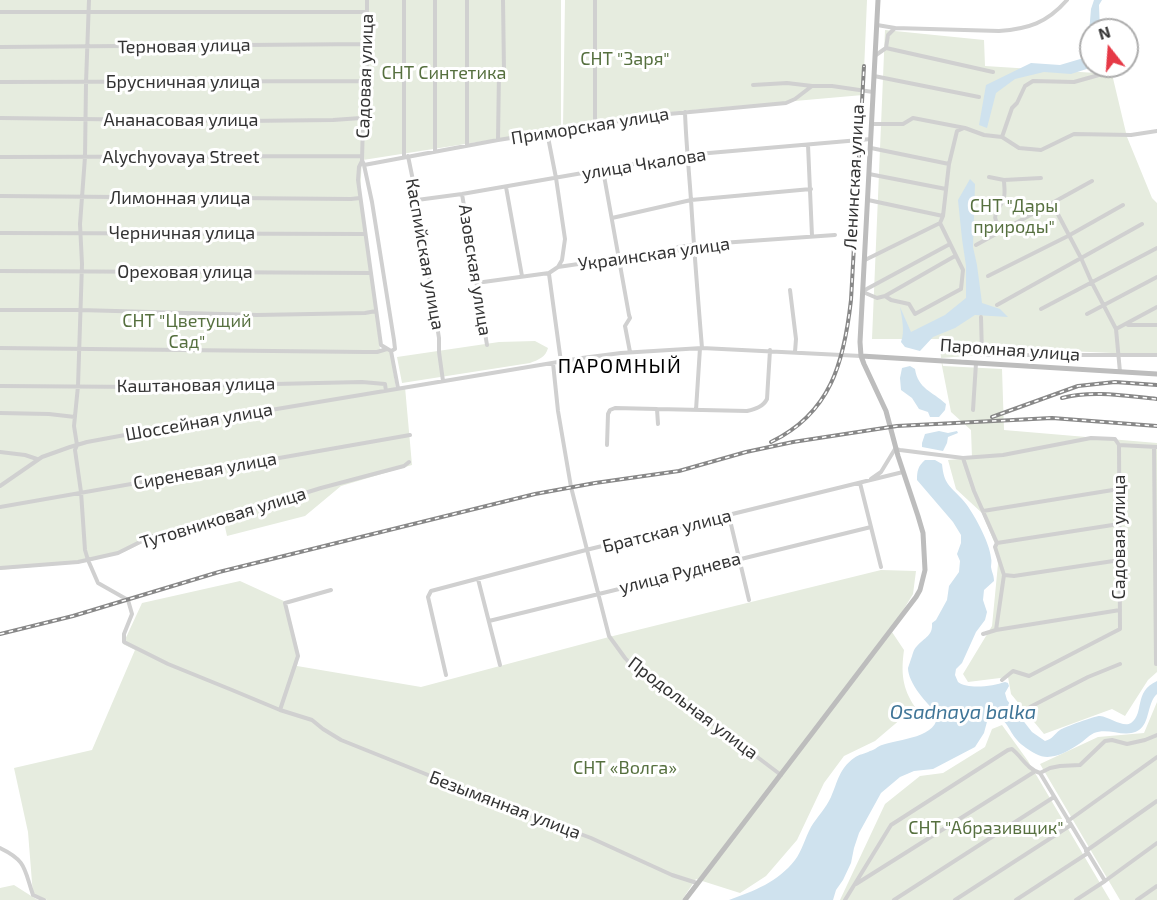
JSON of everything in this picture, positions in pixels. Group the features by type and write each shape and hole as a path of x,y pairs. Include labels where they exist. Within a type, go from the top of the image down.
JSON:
{"street":[{"path":"88,560 74,433 78,386 82,246 80,232 85,157 89,0"},
{"name":"Садовая улица","path":"363,158 361,118 367,81 367,0"},
{"name":"Каспийская улица","path":"404,0 406,156 417,200 440,338 439,352 443,381"},
{"path":"435,0 435,151"},
{"path":"467,0 467,145"},
{"path":"498,140 503,0"},
{"path":"596,0 596,125"},
{"name":"Ленинская улица","path":"861,356 862,291 878,0"},
{"path":"877,25 896,28 1014,30 1046,20 1067,0"},
{"path":"0,12 367,12"},
{"path":"875,56 886,48 888,35 896,28"},
{"name":"Терновая улица","path":"0,47 368,44"},
{"path":"886,48 993,72"},
{"path":"874,75 979,97"},
{"path":"1002,137 1012,108 1025,86 1033,81 1074,82 1088,78"},
{"name":"Брусничная улица","path":"0,82 367,81"},
{"path":"753,85 787,83 832,86 874,93"},
{"name":"Приморская улица","path":"363,158 406,156 685,112 786,103 812,86"},
{"path":"685,112 686,155 701,348 696,410"},
{"name":"Ананасовая улица","path":"0,118 244,121 361,118"},
{"path":"872,124 903,124 913,118 965,128 984,135 1002,137 1019,148 1041,150 1074,134 1131,135 1157,131"},
{"path":"864,261 940,223 943,216 949,164 957,131 965,128"},
{"path":"547,132 565,239 562,260 558,267"},
{"name":"улица Чкалова","path":"417,200 506,187 686,155 871,139"},
{"path":"808,145 812,236"},
{"path":"871,148 949,164"},
{"name":"Alychyovaya Street","path":"0,157 363,158"},
{"path":"363,158 358,172 370,273 381,345 389,350 398,388"},
{"path":"0,348 364,352 394,349 372,202 363,158"},
{"path":"603,170 630,318 625,326 630,352"},
{"path":"869,174 946,189"},
{"path":"989,177 1004,180 1041,178"},
{"path":"1002,231 994,215 1005,198 1004,180"},
{"path":"976,245 1092,181"},
{"path":"506,187 522,276"},
{"path":"612,218 691,200 811,189"},
{"name":"Азовская улица","path":"462,194 487,345"},
{"name":"Лимонная улица","path":"0,196 360,198"},
{"path":"868,200 943,216"},
{"path":"1052,203 1116,329 1120,372"},
{"path":"988,276 1068,236 1123,205"},
{"path":"885,296 891,300 909,304 915,314 961,289 963,270 940,223"},
{"path":"996,305 1142,224"},
{"name":"Черничная улица","path":"0,232 365,234"},
{"name":"Украинская улица","path":"476,283 549,273 558,267 619,258 671,254 676,253 678,247 835,235"},
{"path":"862,291 950,244"},
{"path":"1041,309 1157,248"},
{"path":"862,291 877,298 885,296 955,256"},
{"name":"Ореховая улица","path":"0,271 370,273"},
{"path":"549,273 561,362"},
{"path":"1087,314 1157,277"},
{"path":"790,290 796,339 795,352"},
{"path":"1116,329 1157,307"},
{"path":"0,310 246,315 376,311"},
{"path":"981,317 982,355 1157,355"},
{"path":"1125,325 1157,325"},
{"name":"Шоссейная улица","path":"0,486 38,460 76,445 145,431 553,363 630,352 701,348 861,356"},
{"path":"607,445 608,414 615,408 747,411 765,404 770,350"},
{"path":"685,900 920,590 926,570 923,533 895,449 886,411 861,356"},
{"name":"Паромная улица","path":"861,356 1157,374"},
{"path":"553,363 565,454 598,594"},
{"path":"973,410 976,363"},
{"name":"Каштановая улица","path":"0,386 144,387 362,382 385,384 386,391"},
{"path":"657,409 658,424"},
{"path":"0,413 75,417"},
{"name":"Сиреневая улица","path":"0,507 410,435"},
{"path":"895,449 963,458 1003,455 1091,438 1115,439 1119,446 1156,447 1156,664"},
{"name":"Садовая улица","path":"1002,681 1014,671 1029,676 1120,629 1119,446"},
{"path":"869,481 881,472 895,449"},
{"path":"0,452 25,455 38,460"},
{"path":"963,458 974,491 997,543 995,547 1004,575 996,630"},
{"name":"Тутовниковая улица","path":"0,568 88,560 118,553 150,537 404,466 409,462"},
{"name":"Братская улица","path":"447,675 428,597 431,591 586,550 903,472"},
{"path":"860,483 881,567"},
{"path":"983,511 1119,489"},
{"path":"729,516 749,600"},
{"path":"997,543 1119,524"},
{"name":"улица Руднева","path":"489,621 871,526"},
{"name":"Безымянная улица","path":"88,560 98,583 128,600 132,614 124,634 125,644 280,710 316,722 341,740 458,787 485,793 503,805 591,838 672,875 698,883"},
{"path":"1004,575 1014,576 1119,560"},
{"path":"478,579 500,665"},
{"path":"280,710 298,656 285,603 332,590"},
{"name":"Продольная улица","path":"598,594 609,636 636,670 781,776"},
{"path":"983,634 1120,610"},
{"path":"1030,707 1120,664"},
{"path":"845,900 891,825 1008,750 1012,749 1031,770 1040,773 1060,766 1080,765 1105,741 1112,740 1127,744 1157,735"},
{"path":"955,900 1070,823 1157,756"},
{"path":"856,884 1034,772"},
{"path":"1040,773 1104,881"},
{"path":"894,900 1054,797"},
{"path":"1016,900 1157,801"},
{"path":"1076,900 1157,843"},
{"path":"0,848 20,861 25,868 33,895 42,900"},
{"path":"1137,900 1157,886"}],"green space":[{"name":"СНТ \"Цветущий Сад\"","path":"0,0 561,0 561,129 363,160 364,98 360,112 362,156 360,196 380,349 390,350 396,388 405,387 412,465 341,486 305,516 227,536 223,518 152,538 124,552 87,562 0,570"},
{"name":"СНТ \"Заря\"","path":"565,0 867,0 863,95 681,111 563,128"},
{"name":"СНТ \"Дары природы\"","path":"885,30 984,40 985,66 1079,72 1079,78 1113,78 1127,137 1152,198 1157,203 1157,355 1045,350 941,358 939,339 872,339"},
{"path":"535,341 548,348 544,356 530,363 402,383 397,357 499,342"},
{"path":"941,359 943,366 1002,369 1004,430 1157,443 1157,672 1148,680 1125,716 1112,709 1044,734 1011,694 1008,677 968,682 963,674 992,626 998,564 995,544 982,513 956,489 948,460 972,458 971,430 951,412"},
{"name":"СНТ «Волга»","path":"881,570 916,571 913,594 890,629 904,650 903,680 915,707 875,741 844,756 824,783 797,840 766,876 740,893 696,879 682,900 47,900 33,895 28,832 14,768 92,750 135,650 123,644 142,603 240,581 286,602 299,654 297,666 421,687 609,637"},
{"path":"1157,702 1157,900 1120,900 1040,764 1098,737 1144,733"},
{"name":"СНТ \"Абразивщик\"","path":"1002,725 1028,761 1110,900 840,900 885,804 920,776 943,773 985,747 992,729"},
{"path":"14,885 39,900 0,900 0,888"}],"water":[{"path":"1094,0 1102,0 1099,5 1100,18 1090,18"},
{"path":"1079,59 1079,71 1071,74 1044,72 1015,79 996,93 987,128 979,125 986,85 1031,63 1060,65"},
{"path":"970,179 975,184 973,247 982,303 1000,309 1008,317 975,315 955,328 933,337 920,351 905,347 901,342 903,329 900,307 911,332 945,315 966,298 966,266 958,200"},
{"path":"910,366 915,369 922,385 946,404 945,410 939,417 930,417 928,412 919,409 912,398 901,390 902,368"},
{"path":"939,431 948,433 957,431 958,433 948,437 943,451 922,447 925,434"},
{"name":"Osadnaya balka","path":"925,460 935,460 942,464 948,484 971,511 988,544 994,577 994,581 984,590 983,600 987,612 985,620 976,632 962,663 956,669 955,675 958,682 975,687 1008,683 1009,686 1005,693 1007,700 1032,732 1045,741 1063,729 1097,716 1124,724 1131,723 1138,714 1145,691 1157,681 1157,694 1145,723 1143,727 1134,732 1094,733 1069,750 1047,757 1036,754 1023,746 1005,722 992,715 988,718 984,733 975,747 933,769 914,771 900,777 881,793 859,833 851,863 833,900 729,900 773,880 795,860 811,827 829,801 849,762 881,746 925,733 936,721 937,713 923,699 911,680 908,668 915,649 930,634 932,623 947,600 949,586 959,572 960,561 957,554 961,535 953,522 917,480 918,469"}],"railway":[{"path":"771,442 791,430 821,401 831,383 844,344 851,300 864,66"},
{"path":"992,417 1078,386 1115,382 1157,385"},
{"path":"1062,398 1097,394 1157,399"},
{"path":"0,634 73,616 219,572 535,494 679,471 746,452 793,442 897,426 1052,418 1157,426"}],"district":[{"name":"ПАРОМНЫЙ","path":"620,366"}],"park label":[{"name":"СНТ Синтетика","path":"444,73"}]}
